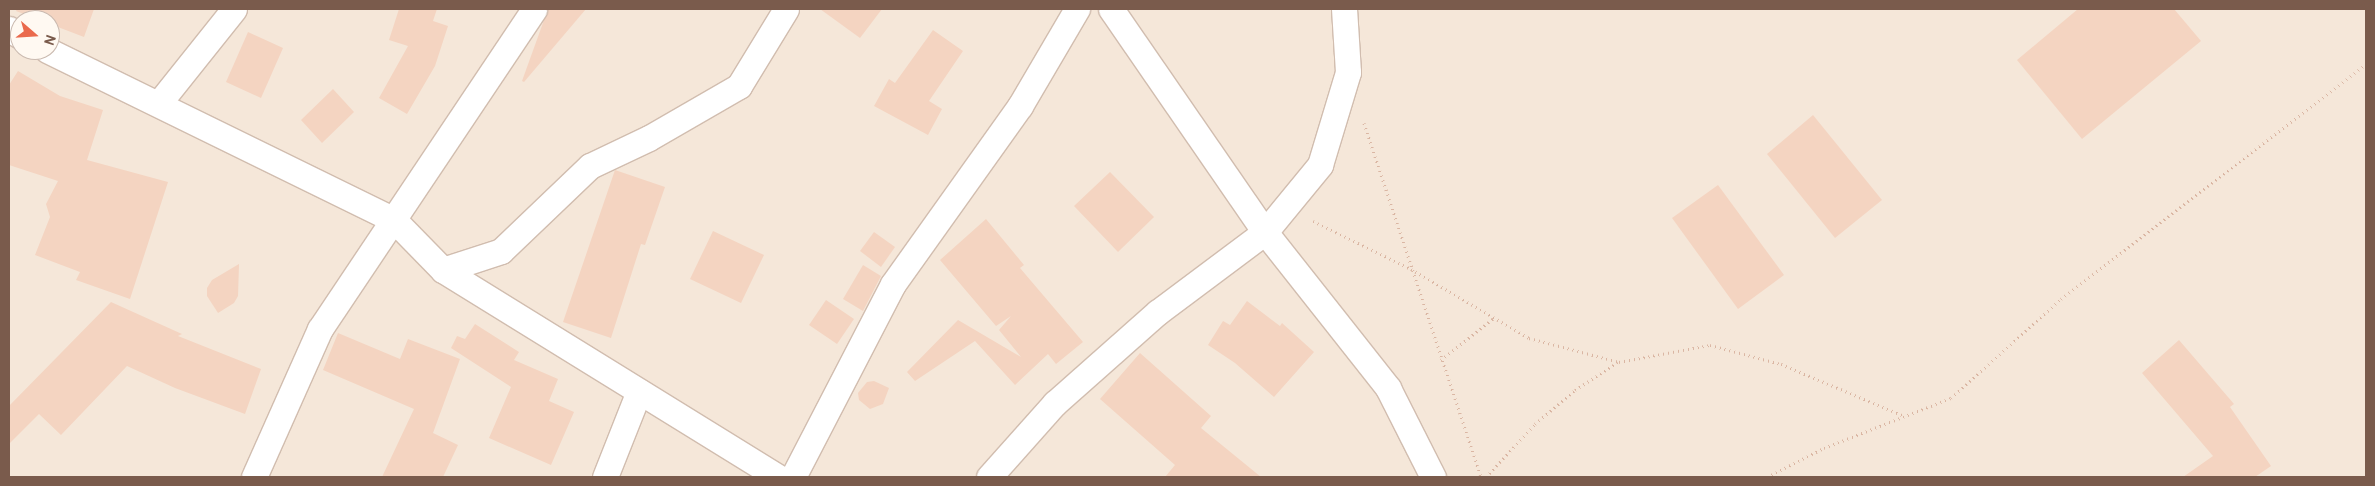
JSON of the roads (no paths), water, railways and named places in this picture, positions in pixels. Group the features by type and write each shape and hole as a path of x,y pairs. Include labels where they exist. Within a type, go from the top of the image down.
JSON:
{"street":[{"path":"159,102 234,9"},
{"path":"254,477 320,329 534,9"},
{"path":"443,270 501,251 590,166 649,138 739,86 786,9"},
{"path":"793,477 893,284 1020,106 1077,9"},
{"path":"1111,9 1265,232 1388,388 1433,477"},
{"path":"989,477 1055,403 1143,325 1265,232 1320,165 1348,72 1344,9"},
{"path":"60,56 159,102 394,220 443,270 778,477"},
{"path":"605,477 639,391"}]}
